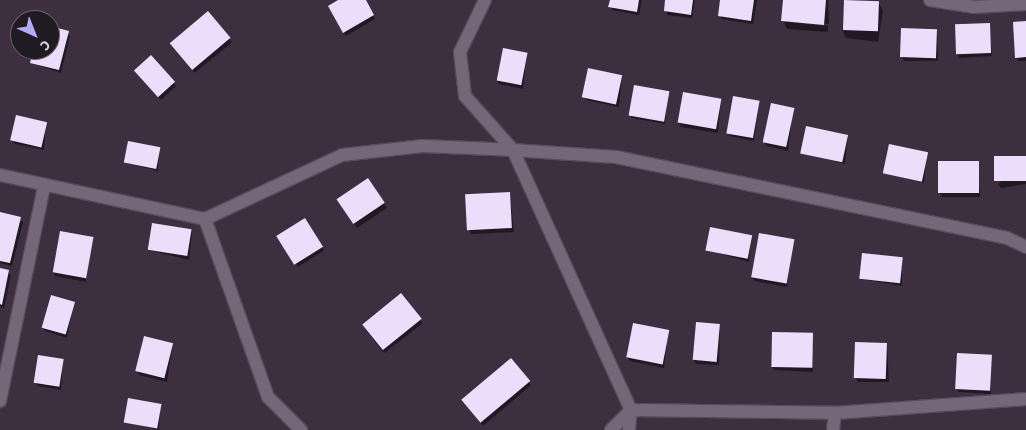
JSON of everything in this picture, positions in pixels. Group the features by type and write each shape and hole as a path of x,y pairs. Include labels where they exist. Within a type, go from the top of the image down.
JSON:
{"street":[{"path":"485,0 460,52 465,96 513,150 631,410 629,430"},
{"path":"930,0 974,7 1026,4"},
{"path":"0,175 44,187 205,219 342,155 422,146 616,157 1007,238 1026,247"},
{"path":"0,401 44,187"},
{"path":"205,219 268,397 301,430"},
{"path":"611,430 631,410 834,413 1026,399"},
{"path":"833,430 834,413"}],"building":[{"path":"338,0 366,0 374,15 343,33 328,6"},
{"path":"610,0 639,0 637,12 608,7"},
{"path":"665,0 693,0 691,15 664,11"},
{"path":"720,0 754,0 751,21 718,16"},
{"path":"783,0 826,0 824,25 781,21"},
{"path":"844,0 879,1 878,31 843,30"},
{"path":"208,11 230,38 192,70 170,43"},
{"path":"1026,21 1026,57 1015,58 1013,22"},
{"path":"990,23 991,53 956,54 955,24"},
{"path":"901,28 937,29 936,58 900,57"},
{"path":"60,29 69,31 59,70 30,63 31,60 60,60"},
{"path":"503,48 528,53 521,85 497,80"},
{"path":"151,55 175,82 158,97 134,70"},
{"path":"588,68 622,75 616,105 582,97"},
{"path":"634,85 669,91 664,122 629,116"},
{"path":"683,92 721,99 716,129 678,123"},
{"path":"733,96 760,101 753,138 726,133"},
{"path":"771,103 794,108 786,147 763,142"},
{"path":"16,115 47,122 41,148 10,140"},
{"path":"806,126 848,135 842,162 800,153"},
{"path":"128,141 160,147 156,169 124,163"},
{"path":"889,144 928,152 922,182 883,173"},
{"path":"994,156 1026,156 1026,181 994,181"},
{"path":"938,161 979,161 979,193 938,193"},
{"path":"368,178 385,203 353,224 336,199"},
{"path":"510,192 512,228 467,230 465,194"},
{"path":"0,212 21,217 10,263 0,261"},
{"path":"305,218 323,247 294,265 276,236"},
{"path":"152,223 192,229 187,256 148,250"},
{"path":"710,227 752,235 748,259 705,251"},
{"path":"60,231 93,237 86,278 53,272"},
{"path":"759,233 794,239 787,284 751,277"},
{"path":"862,253 903,257 900,283 859,279"},
{"path":"0,268 9,270 2,305 0,304"},
{"path":"401,293 422,319 383,350 362,324"},
{"path":"51,295 75,302 66,335 42,328"},
{"path":"696,322 720,324 717,362 693,360"},
{"path":"633,323 669,330 663,364 626,357"},
{"path":"772,332 813,333 812,368 771,367"},
{"path":"144,336 173,343 164,378 135,371"},
{"path":"855,342 887,343 886,379 854,378"},
{"path":"957,353 992,355 990,391 955,389"},
{"path":"38,355 64,359 59,387 34,383"},
{"path":"511,358 530,381 480,423 461,400"},
{"path":"128,398 161,404 157,429 124,423"}]}
